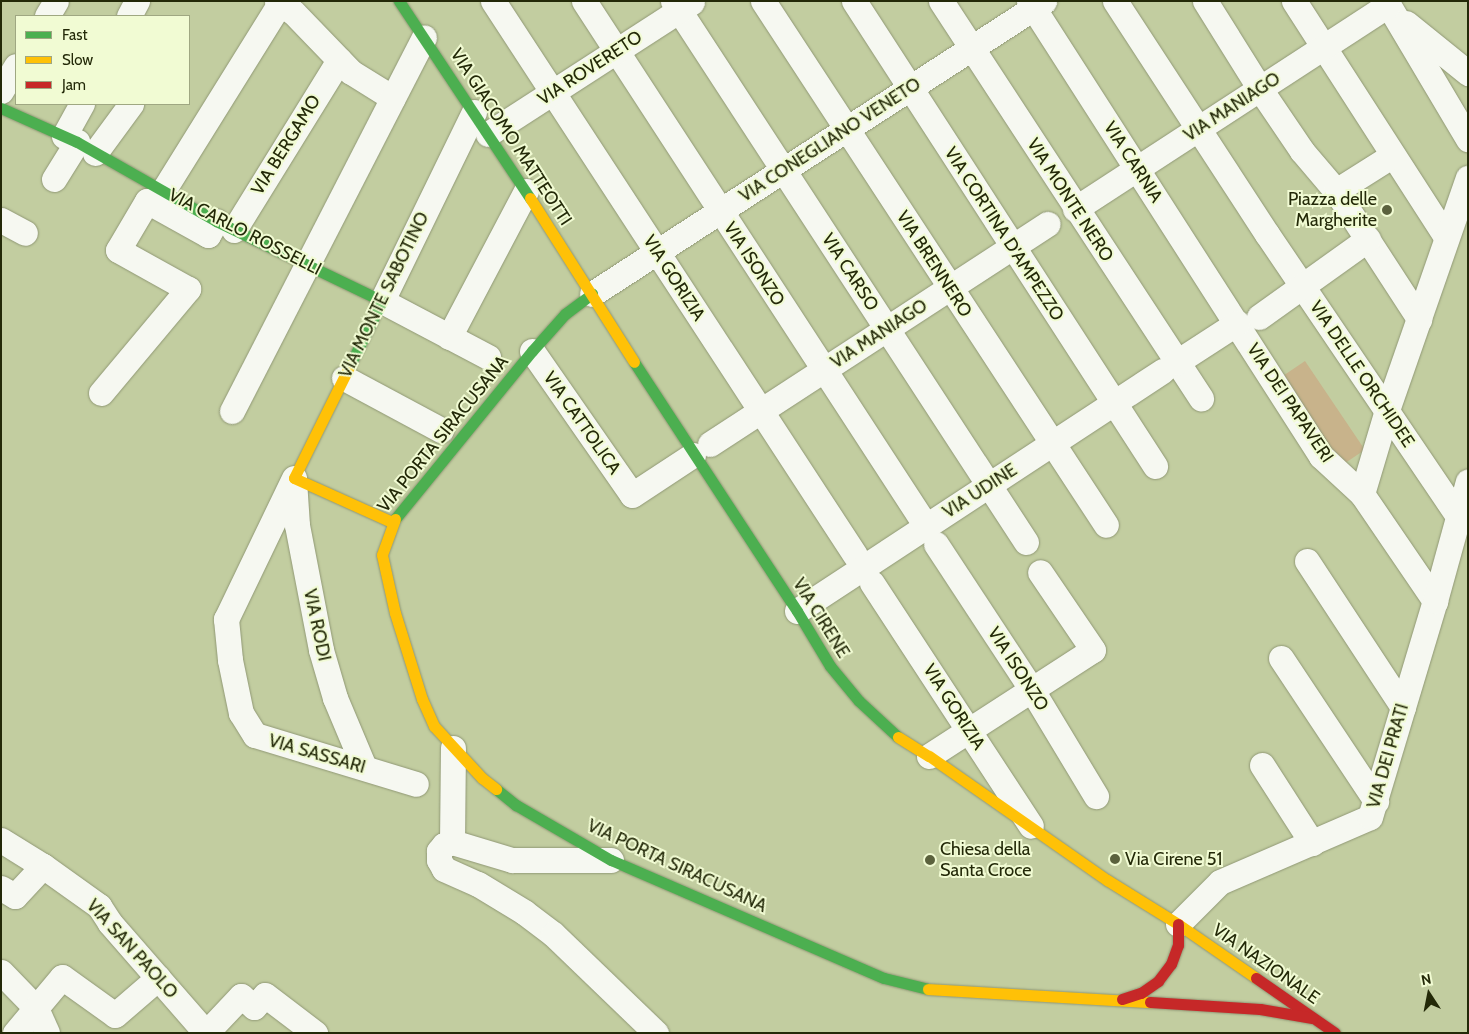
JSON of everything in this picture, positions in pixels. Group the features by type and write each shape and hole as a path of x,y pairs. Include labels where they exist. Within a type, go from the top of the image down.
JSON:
{"main road":[{"name":"VIA GIACOMO MATTEOTTI","path":"399,1 474,112 592,294"},
{"name":"VIA CARLO ROSSELLI","path":"1,108 79,144 225,225 382,301"},
{"name":"VIA PORTA SIRACUSANA","path":"592,294 565,314 532,351 392,522 382,555 395,612 422,699 434,726 482,778 516,805 611,860 884,978 926,989 1260,1009 1312,1018"},
{"name":"VIA CIRENE","path":"592,294 702,450 830,666 859,701 902,741 928,756 1035,832 1107,880"},
{"name":"VIA MONTE SABOTINO","path":"294,478 382,301"},
{"path":"294,478 392,522"},
{"name":"VIA NAZIONALE","path":"1107,880 1178,924 1335,1033"},
{"path":"1121,1000 1141,993 1158,981 1173,958 1178,945 1178,924"}],"street":[{"path":"47,15 56,1"},
{"path":"130,15 137,1"},
{"name":"VIA GORIZIA","path":"493,1 554,91 760,412 855,555"},
{"name":"VIA ISONZO","path":"584,1 1032,690 1096,796"},
{"name":"VIA BRENNERO","path":"763,1 949,289 1106,525"},
{"name":"VIA CORTINA D'AMPEZZO","path":"854,1 1012,248 1155,466"},
{"name":"VIA MONTE NERO","path":"941,1 1076,208 1170,366 1200,398"},
{"name":"VIA DELLE ORCHIDEE","path":"1116,1 1267,234 1457,515"},
{"path":"1206,1 1260,89 1302,151 1336,191 1362,243 1419,318"},
{"path":"1294,1 1322,48 1356,95 1446,237"},
{"path":"163,191 279,2 293,12 351,72 394,98"},
{"name":"VIA ROVERETO","path":"488,134 616,51 681,4"},
{"name":"VIA CARSO","path":"681,4 783,170 1026,542"},
{"name":"VIA CONEGLIANO VENETO","path":"592,294 972,48 1035,4"},
{"name":"VIA CARNIA","path":"1035,4 1137,168 1248,320"},
{"path":"1389,7 1468,73"},
{"path":"1389,7 1468,139"},
{"name":"VIA MANIAGO","path":"1076,208 1322,48 1389,7"},
{"path":"232,411 424,38"},
{"name":"VIA BERGAMO","path":"225,225 339,60"},
{"path":"1,91 15,68"},
{"path":"79,144 82,105"},
{"path":"54,179 79,144 130,105"},
{"name":"VIA MONTE SABOTINO","path":"382,301 474,112"},
{"path":"1336,191 1393,155"},
{"path":"1362,494 1387,410 1468,178"},
{"path":"449,337 526,191"},
{"path":"101,393 188,289 118,250 148,201 208,235 225,225"},
{"name":"VIA MANIAGO","path":"632,496 1048,224"},
{"name":"VIA UDINE","path":"797,610 931,535 989,484 1170,366 1302,286 1362,243"},
{"name":"VIA CARLO ROSSELLI","path":"382,301 488,357"},
{"name":"VIA DEI PAPAVERI","path":"1248,320 1321,456 1362,494 1435,601"},
{"name":"VIA CATTOLICA","path":"532,351 632,496"},
{"path":"344,378 441,430"},
{"name":"VIA RODI","path":"294,478 296,525 321,650 335,698 364,767"},
{"name":"VIA SASSARI","path":"294,478 226,618 230,660 241,713 255,735 416,784"},
{"name":"VIA DEI PRATI","path":"1178,924 1220,882 1370,816 1435,601 1457,515 1468,481"},
{"path":"1306,561 1402,707"},
{"path":"928,756 1093,650 1040,572"},
{"name":"VIA GORIZIA","path":"872,583 1035,832"},
{"path":"1281,658 1376,801"},
{"path":"452,842 453,748"},
{"path":"1262,764 1312,843"},
{"name":"VIA SAN PAOLO","path":"1,840 43,866 99,906 110,922 206,1033"},
{"path":"611,860 512,860 452,842 444,845 439,851 438,860 444,869 478,884 524,912 553,934 656,1033"},
{"path":"1,888 15,896 43,866"},
{"path":"1,972 36,1008 47,1033"},
{"path":"15,1033 62,977 115,1015 158,978"},
{"path":"206,1033 242,996 254,1007 266,995 315,1033"}],"shaded area":[{"path":"1305,361 1365,450 1341,466 1281,377"}],"traffic: fast":[{"path":"399,1 530,198"},
{"path":"1,108 77,142 216,221 382,301 350,365"},
{"path":"395,519 532,351 565,314 592,294"},
{"path":"634,362 797,611 830,666 859,701 898,737"},
{"path":"496,789 516,805 611,860 884,978 928,989"}],"traffic: slow":[{"path":"530,198 634,362"},
{"path":"350,365 294,478 392,522"},
{"path":"395,519 382,555 395,613 422,699 434,726 482,778 496,789"},
{"path":"898,737 929,756 1107,880 1178,924 1256,978"},
{"path":"928,989 1150,1002"}],"traffic: jam":[{"path":"1122,999 1141,993 1158,981 1171,964 1178,945 1178,924"},
{"path":"1256,978 1335,1033"},
{"path":"1150,1002 1260,1009 1312,1018"}],"place":[{"name":"Piazza delle Margherite","path":"1387,210"},
{"name":"Via Cirene 51","path":"1115,859"},
{"name":"Chiesa della Santa Croce","path":"930,860"}]}
